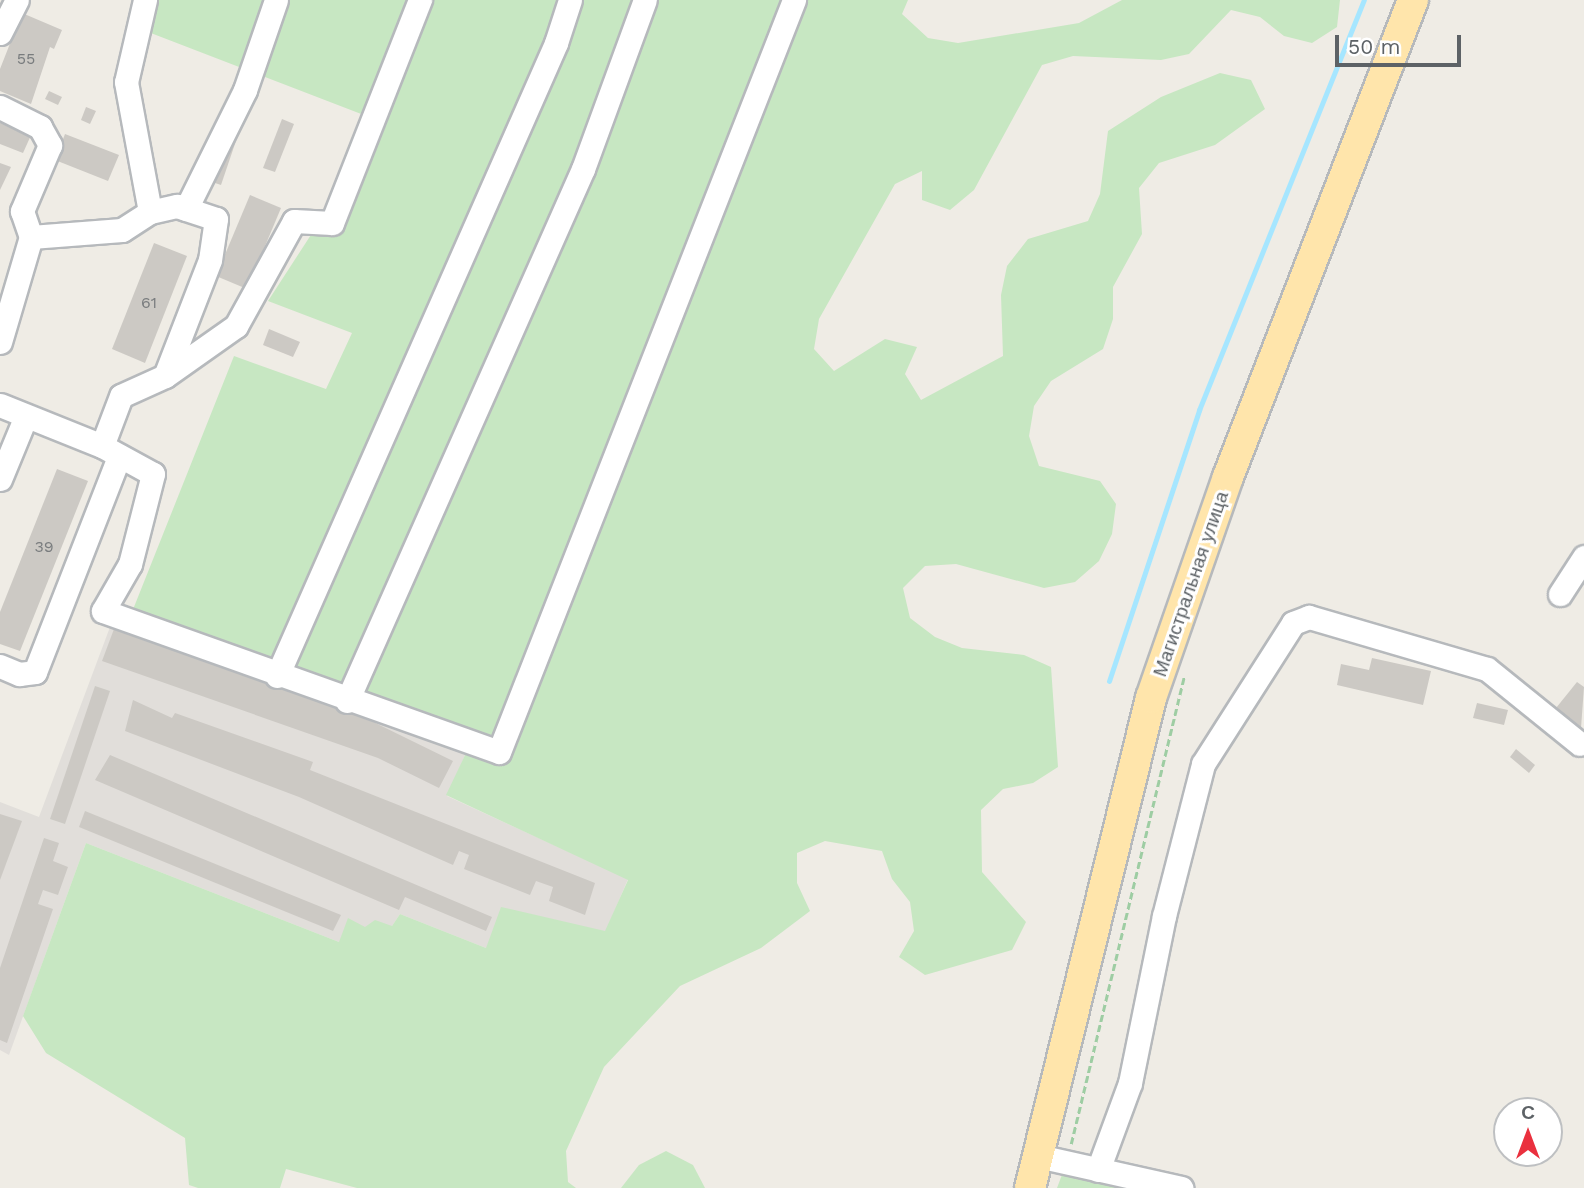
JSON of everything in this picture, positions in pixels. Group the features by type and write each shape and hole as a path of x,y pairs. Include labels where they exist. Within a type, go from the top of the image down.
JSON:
{"main road":[{"name":"Магистральная улица","path":"1030,1188 1053,1159 1155,686 1228,477 1413,0"}],"lane":[{"path":"0,33 17,0"},
{"path":"145,0 126,82 150,212"},
{"path":"186,209 245,90 276,0"},
{"path":"0,666 19,674 35,672 110,451 121,396 165,376 236,326 294,221 332,223 420,0"},
{"path":"277,676 551,55 570,0"},
{"path":"347,701 583,169 645,0"},
{"path":"0,405 110,451 153,474 130,564 103,611 347,701 499,752 793,0"},
{"path":"0,107 40,127 50,145 22,211 31,237 0,342"},
{"path":"31,237 122,230 150,212 186,209 216,219 210,260 165,376"},
{"path":"0,479 26,416"},
{"path":"1559,594 1584,557"},
{"path":"1098,1170 1129,1083 1164,916 1203,764 1293,623 1309,617 1487,669 1580,744"},
{"path":"1053,1159 1181,1188"}],"path":[{"path":"1053,1159 1185,675"}],"shaded area":[{"path":"110,627 467,751 447,796 628,879 606,931 486,948 400,914 392,926 365,927 339,942 86,843 9,1055 0,1050 0,802 39,817"}],"green space":[{"path":"149,0 908,0 902,14 928,38 958,43 1079,23 1122,0 1340,0 1337,27 1312,43 1284,36 1260,17 1231,10 1189,54 1161,60 1073,56 1042,65 974,190 950,210 922,200 922,171 895,184 819,319 814,349 834,371 885,339 917,347 905,374 921,400 1003,356 1001,295 1007,266 1028,239 1088,221 1100,194 1108,131 1161,97 1220,73 1251,80 1265,109 1215,145 1159,163 1139,188 1142,234 1113,287 1113,319 1103,349 1051,381 1034,406 1029,436 1039,466 1100,481 1116,504 1112,534 1099,561 1075,582 1044,588 956,564 925,566 903,588 910,618 935,637 962,648 1024,655 1051,667 1058,767 1033,783 1003,789 981,810 982,872 1026,922 1012,950 925,975 899,957 914,931 910,902 892,879 882,851 825,841 797,853 797,883 810,911 761,948 680,986 604,1067 566,1151 568,1182 576,1188 357,1188 286,1169 280,1188 198,1188 189,1185 185,1138 46,1053 23,1016 86,843 339,942 348,918 365,927 375,920 392,926 400,914 486,948 501,907 605,931 628,880 446,795 467,751 132,612 234,356 326,389 352,333 268,301 318,224 369,117 143,30"},
{"path":"666,1151 693,1165 705,1188 621,1188 639,1165"},
{"path":"1063,1172 1134,1188 1057,1188"}],"building":[{"path":"22,13 62,30 54,49 50,47 31,104 0,91 0,69"},
{"path":"49,91 62,97 58,105 45,99"},
{"path":"86,107 96,111 90,124 81,120"},
{"path":"282,119 294,124 275,172 263,168"},
{"path":"0,120 32,133 23,153 0,144"},
{"path":"224,124 240,129 221,185 206,180"},
{"path":"65,134 119,155 108,181 55,160"},
{"path":"0,163 11,167 0,190"},
{"path":"250,195 281,208 247,289 216,276"},
{"path":"154,243 187,256 145,363 112,349"},
{"path":"269,329 300,342 293,357 263,345"},
{"path":"57,469 88,481 20,651 0,644 0,612"},
{"path":"114,629 359,715 453,761 439,788 378,758 102,661"},
{"path":"1372,658 1431,671 1423,705 1337,685 1341,664 1369,670"},
{"path":"1577,682 1584,687 1581,728 1556,708"},
{"path":"95,686 110,691 65,824 50,819"},
{"path":"133,700 172,718 175,713 313,762 310,770 595,883 585,915 549,901 553,887 536,881 530,895 464,869 469,855 459,851 453,865 299,797 125,731"},
{"path":"1477,703 1508,710 1504,725 1473,718"},
{"path":"1516,749 1535,765 1529,773 1510,757"},
{"path":"110,755 492,917 486,931 405,897 399,910 95,780"},
{"path":"85,811 341,915 333,931 79,827"},
{"path":"0,814 22,821 0,880"},
{"path":"44,838 59,843 53,861 68,867 58,895 43,890 38,904 53,909 7,1043 0,1040 0,968"}],"waterway":[{"path":"1109,681 1199,410 1364,0"}]}
